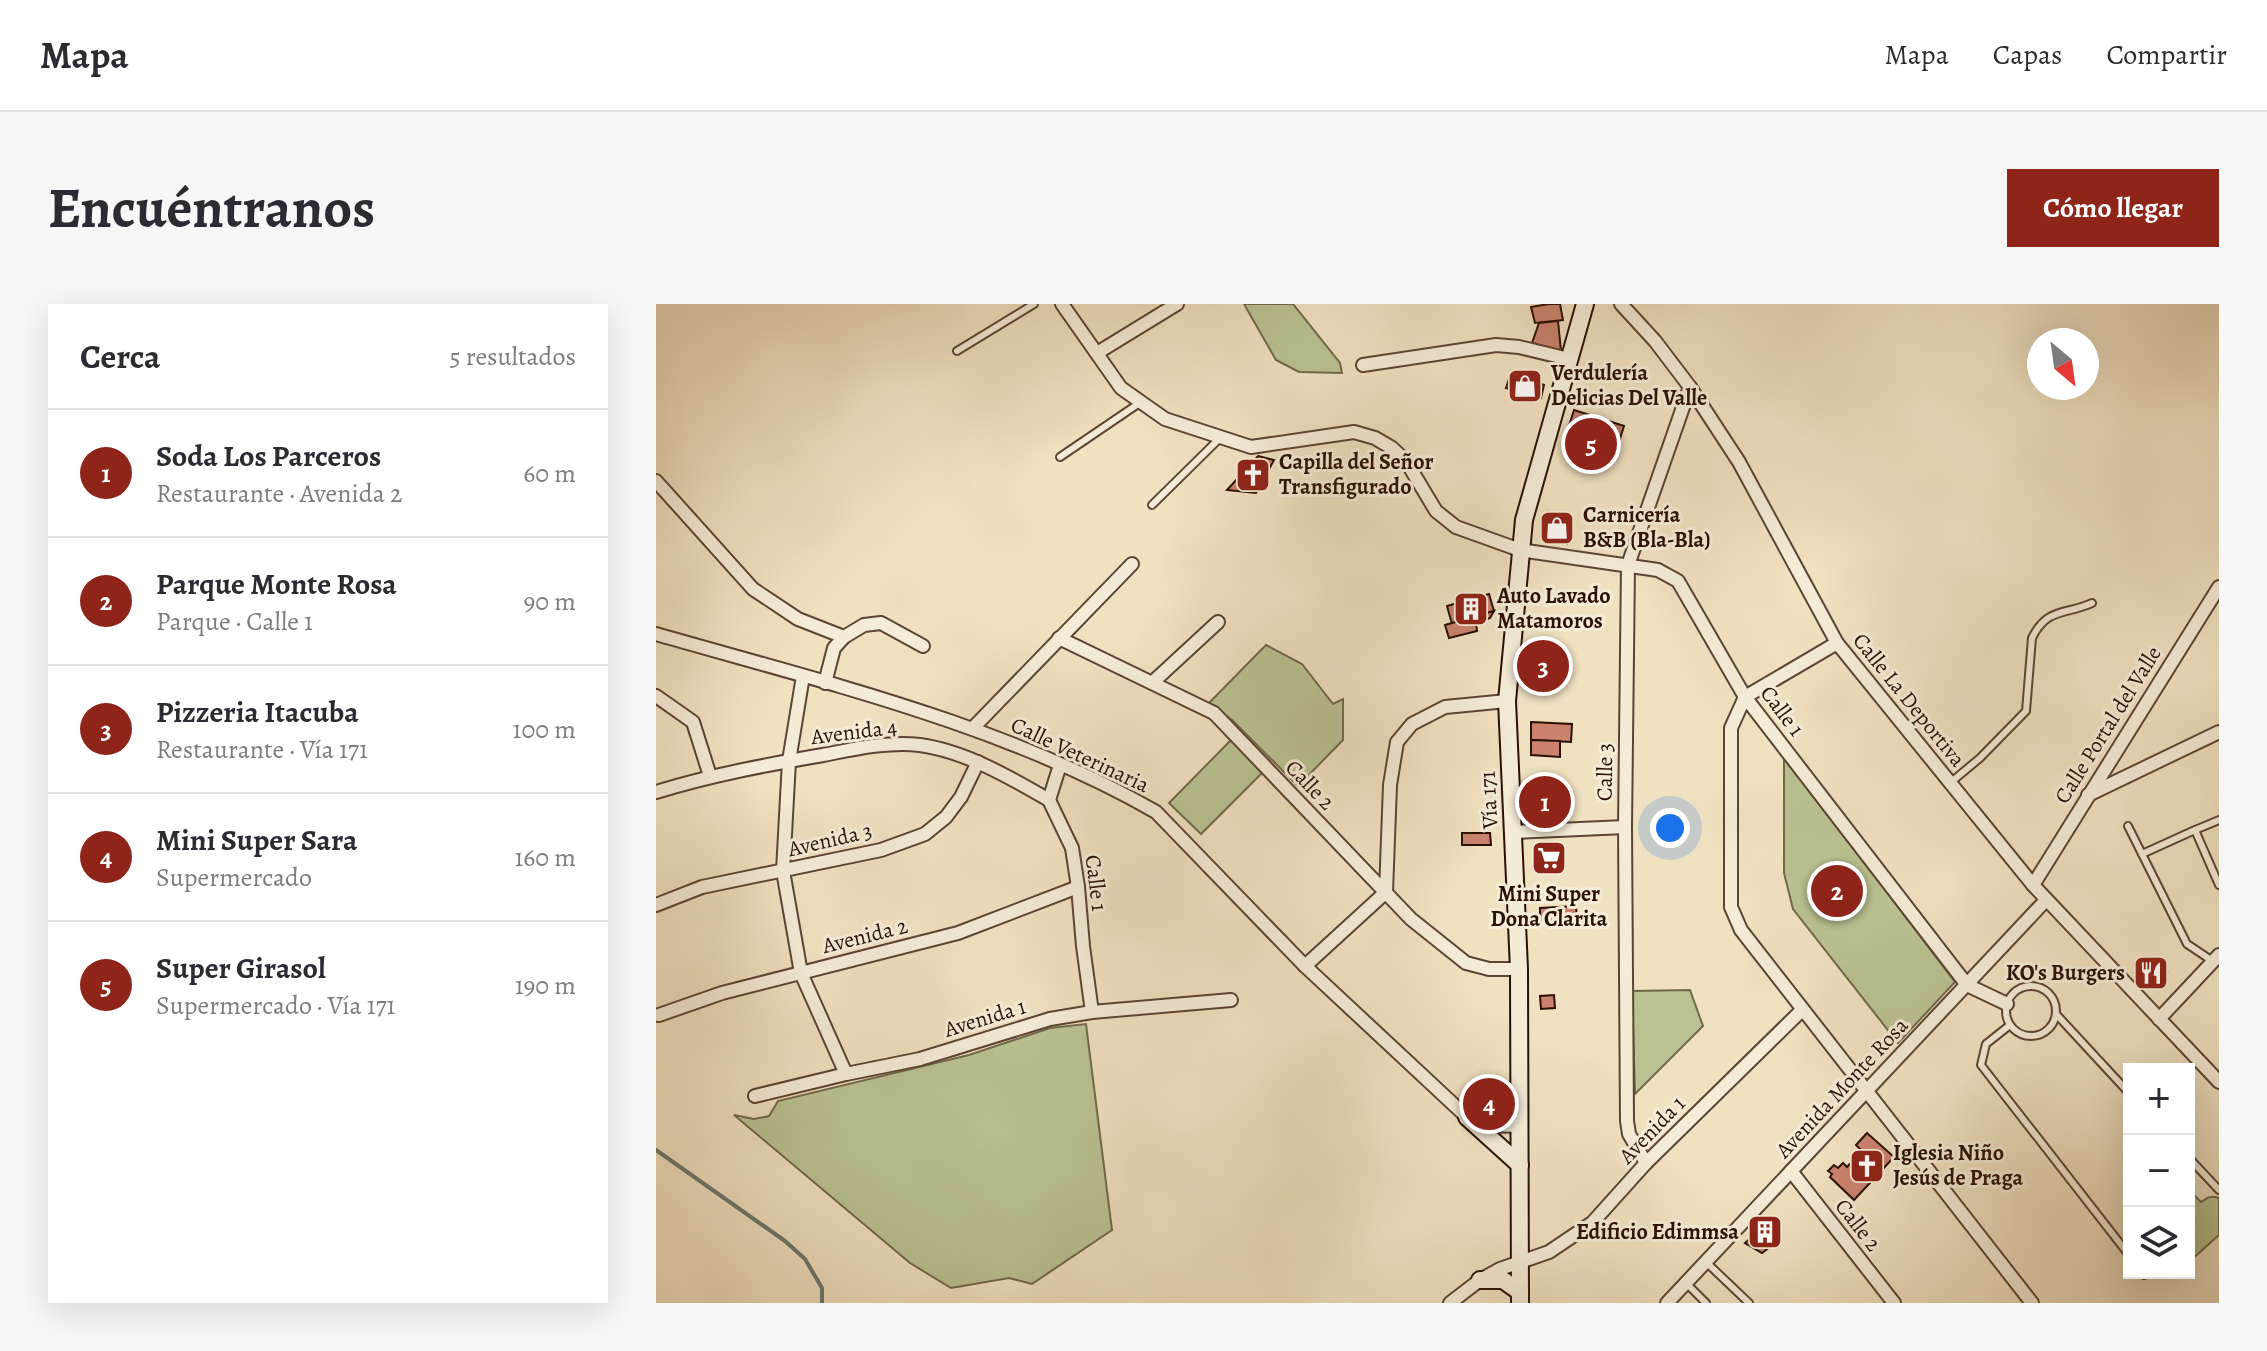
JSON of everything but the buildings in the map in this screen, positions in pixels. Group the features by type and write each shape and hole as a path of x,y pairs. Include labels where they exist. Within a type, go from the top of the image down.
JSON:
{"main road":[{"name":"Vía 171","path":"1520,1298 1519,969 1507,701 1524,520 1585,304"},
{"path":"1467,1117 1520,1165"},
{"path":"1480,1280 1503,1280 1520,1298"}],"street":[{"name":"Calle 1","path":"1062,304 1121,388 1165,419 1251,447 1354,432 1375,438 1406,461 1436,511 1456,527 1520,550 1658,570 1678,581 1745,697 1967,985"},
{"path":"1097,353 1177,304"},
{"name":"Calle La Deportiva","path":"1621,304 1655,341 1690,387 1739,462 1837,643 2046,900 2219,1082"},
{"path":"1363,365 1496,345 1569,359"},
{"name":"Calle 3","path":"1646,1163 1629,1134 1627,1121 1625,827 1628,565 1690,387"},
{"path":"656,481 753,589 798,619 844,637"},
{"path":"973,728 1132,564"},
{"name":"Calle Portal del Valle","path":"2033,885 2219,587"},
{"path":"1153,682 1218,622"},
{"path":"825,683 834,648 844,637 864,625 881,623 923,646"},
{"name":"Calle Veterinaria","path":"656,634 973,728 1127,795 1156,812 1305,966 1467,1117"},
{"name":"Calle 2","path":"1059,638 1214,713 1411,919 1466,963 1489,969 1519,969"},
{"path":"1837,643 1745,697 1731,728 1731,907 1741,930 2032,1303"},
{"path":"803,676 789,761 783,871 801,973 846,1074"},
{"path":"656,696 693,722 710,776"},
{"path":"1305,966 1386,892 1390,785 1397,742 1412,724 1445,707 1507,701"},
{"path":"2087,796 2219,732"},
{"name":"Avenida 4","path":"656,792 710,776 870,746 920,745 978,762 1049,800"},
{"name":"Avenida 3","path":"656,905 702,887 881,850 925,834 946,817 961,797 978,762"},
{"path":"1049,800 1060,765"},
{"name":"Calle 1","path":"1049,800 1072,848 1092,1012"},
{"path":"1512,832 1625,827"},
{"name":"Avenida 2","path":"659,1015 722,993 958,933 1078,887"},
{"name":"Avenida Monte Rosa","path":"1667,1303 2046,900"},
{"path":"2159,1019 2216,959"},
{"path":"1967,985 2007,1004"},
{"name":"Avenida 1","path":"755,1096 920,1059 1050,1019 1092,1012 1231,1000"},
{"name":"Avenida 1","path":"1450,1303 1480,1280 1549,1252 1592,1223 1646,1163 1802,1010"},
{"path":"1467,1117 1485,1125 1520,1126"},
{"name":"Calle 2","path":"1791,1171 1894,1303"}],"lane":[{"path":"957,351 1034,304"},
{"path":"1060,457 1141,402"},
{"path":"1152,505 1220,438"},
{"path":"1950,783 1980,758 2026,711 2032,638 2037,628 2052,614 2092,603"},
{"path":"2142,854 2219,820"},
{"path":"2128,826 2187,944 2216,959"},
{"path":"2195,830 2219,885"},
{"path":"2056,1014 2048,1029 2033,1036 2024,1035 2010,1025 2007,1004 2014,994 2024,988 2040,988 2048,992 2056,1014 2123,1087"},
{"path":"2010,1025 1986,1044 1981,1065 2123,1247"},
{"path":"2195,1164 2219,1190"},
{"path":"1706,1262 1749,1303"},
{"path":"1686,1283 1706,1303"}],"green space":[{"path":"1244,304 1293,304 1340,363 1342,373 1299,372 1276,360"},
{"path":"1266,645 1302,664 1333,704 1343,699 1343,740 1298,786 1232,720 1209,703"},
{"path":"1232,739 1264,771 1201,834 1169,803"},
{"path":"1784,757 1955,982 1898,1043 1793,909 1784,873"},
{"path":"1690,990 1703,1026 1635,1094 1632,991"},
{"path":"1086,1024 1112,1230 1032,1284 1009,1278 951,1288 910,1263 734,1115 754,1119 769,1116 778,1101 969,1055 1050,1028"},
{"path":"2195,1196 2201,1202 2211,1197 2219,1198 2219,1235 2195,1257"}],"waterway":[{"path":"656,1150 785,1241 805,1259 822,1288 822,1303"}],"place":[{"name":"Verdulería Delicias Del Valle","path":"1525,386"},
{"name":"Super Girasol","path":"1591,444"},
{"name":"Capilla del Señor Transfigurado","path":"1253,475"},
{"name":"Carnicería B&B (Bla-Bla)","path":"1557,528"},
{"name":"Auto Lavado Matamoros","path":"1471,609"},
{"name":"Pizzeria Itacuba","path":"1543,666"},
{"name":"Soda Los Parceros","path":"1545,802"},
{"name":"Mini Super Dona Clarita","path":"1549,858"},
{"name":"Parque Monte Rosa","path":"1837,891"},
{"name":"KO's Burgers","path":"2151,973"},
{"name":"Mini Super Sara","path":"1489,1104"},
{"name":"Iglesia Niño Jesús de Praga","path":"1867,1166"},
{"name":"Edificio Edimmsa","path":"1765,1232"}]}
